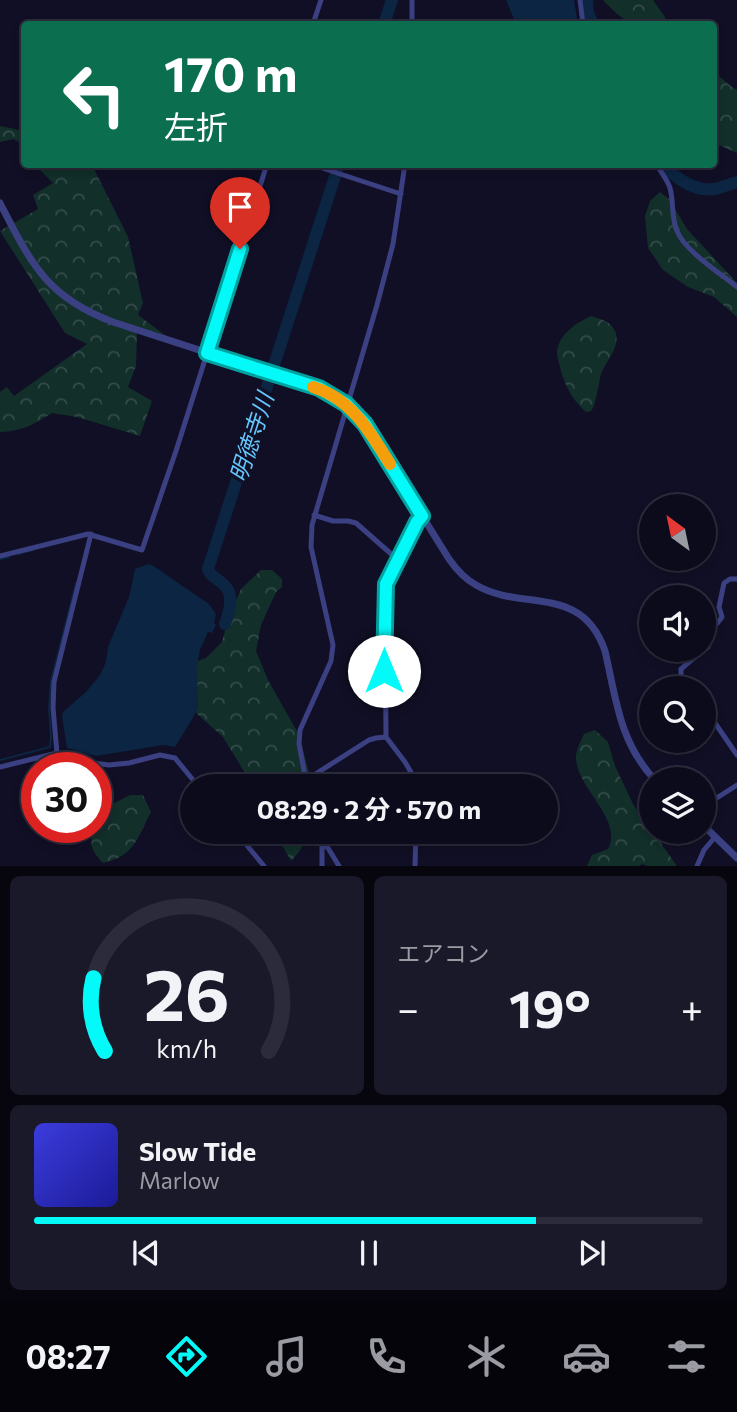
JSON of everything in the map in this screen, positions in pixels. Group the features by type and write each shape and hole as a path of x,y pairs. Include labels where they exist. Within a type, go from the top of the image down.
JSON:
{"street":[{"path":"314,21 321,0"},
{"path":"412,0 412,21"},
{"path":"580,0 583,21"},
{"path":"0,556 91,534 142,550 266,168"},
{"path":"321,168 401,194"},
{"path":"305,774 299,744 300,730 331,661 333,645 310,533 377,304 389,256 404,168"},
{"path":"659,168 671,190 673,220 682,241 737,287"},
{"path":"0,203 39,273 72,303 100,317 319,388 346,404 365,424 454,566 475,585 491,592 556,603 576,612 589,622 605,651 624,733 644,767"},
{"path":"314,515 333,521 356,523 398,560"},
{"path":"412,774 386,737 386,584 422,516"},
{"path":"57,752 54,682 91,534"},
{"path":"681,676 681,669 708,648 708,634 722,617 719,607 724,583 737,579"},
{"path":"716,724 737,755"},
{"path":"320,774 369,740 386,737"},
{"path":"112,765 160,755 175,758 188,774"},
{"path":"0,767 21,762"},
{"path":"716,798 737,785"},
{"path":"716,838 737,858"},
{"path":"246,844 264,866"},
{"path":"322,844 322,866"},
{"path":"322,844 328,848 339,866"},
{"path":"415,866 416,844"},
{"path":"697,866 709,844"}],"green space":[{"path":"603,0 653,0 666,21 628,21"},
{"path":"717,74 737,90 737,153 717,144"},
{"path":"0,126 21,130 21,143 13,139 0,142"},
{"path":"38,168 94,168 128,237 143,303 138,315 169,338 137,332 136,366 128,387 152,401 140,436 77,417 52,413 27,427 0,432 0,392 7,387 14,396 87,344 65,333 0,231 38,209 33,195 53,183"},
{"path":"660,192 669,199 687,229 737,283 737,317 714,297 688,287 663,270 648,248 645,216 650,201"},
{"path":"591,316 609,324 617,339 601,374 592,409 586,412 568,390 557,352 565,335"},
{"path":"261,570 272,570 282,579 282,587 276,592 261,625 256,651 268,680 299,735 309,774 246,774 223,737 196,713 183,693 182,667 206,658 222,642 229,616 241,589"},
{"path":"595,730 608,742 615,766 639,812 639,844 661,844 677,866 587,866 592,855 608,849 611,837 604,814 577,767 576,755 584,734"},
{"path":"130,795 143,795 151,812 129,851 103,863 92,843 112,843 113,804"},
{"path":"281,844 304,844 297,855 291,861"}],"water":[{"path":"506,0 574,0 578,21 515,21"},
{"path":"152,565 209,604 216,614 216,625 212,633 208,632 200,650 197,666 198,707 175,747 163,745 112,753 82,752 67,748 63,712 86,692 100,675 106,662 108,647 129,597 135,569"}],"waterway":[{"name":"明徳寺川","path":"385,21 392,0"},
{"path":"587,0 592,21"},
{"name":"明徳寺川","path":"225,624 230,604 229,593 208,569 338,168"},
{"path":"667,168 679,179 700,188 714,189 737,182"},
{"path":"18,554 33,550"},
{"path":"0,559 9,557"},
{"path":"0,760 50,747 51,681 76,583"}],"slow traffic":[{"path":"313,387 335,396 357,415 390,464"}],"route":[{"path":"240,249 207,353 319,388 346,404 365,424 422,516 386,584 384,671"}]}
